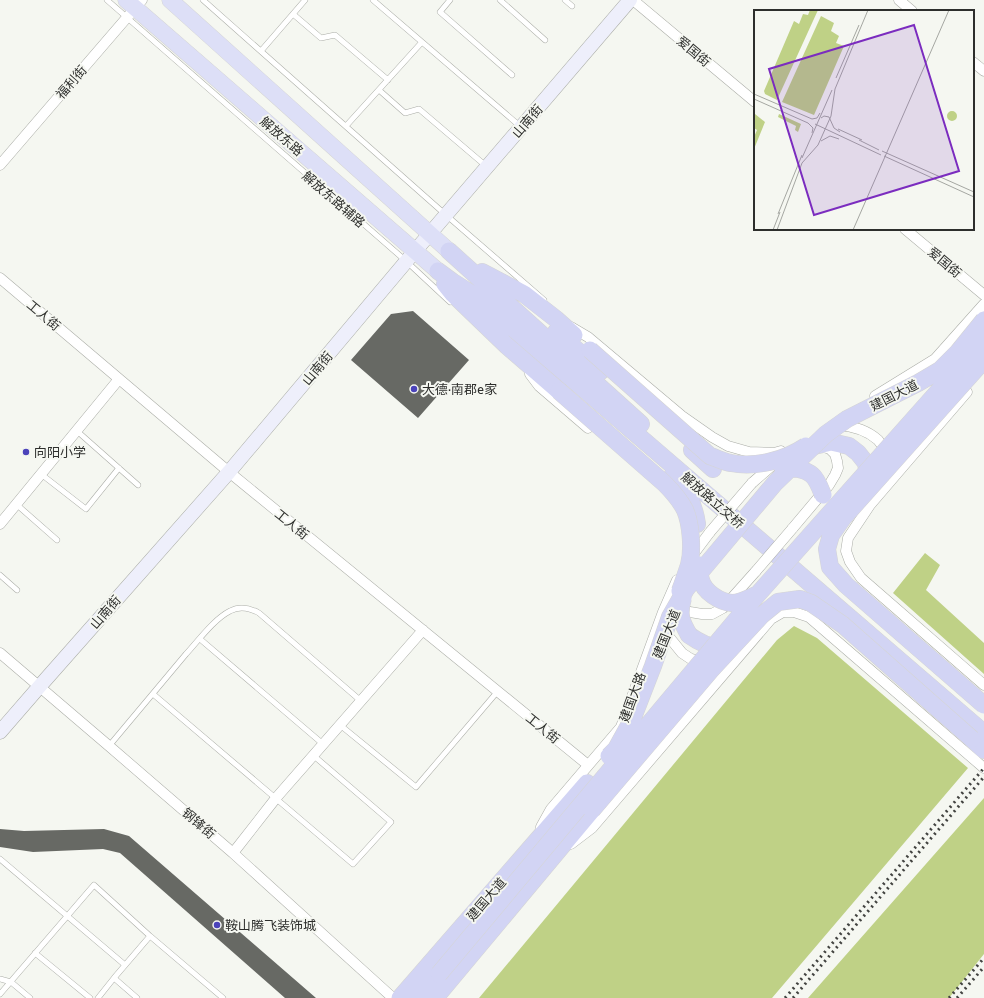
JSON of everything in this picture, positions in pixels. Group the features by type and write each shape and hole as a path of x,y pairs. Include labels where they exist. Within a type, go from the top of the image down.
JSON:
{"highway":[{"path":"450,251 490,277 519,300 713,469 730,474 744,475 787,468 800,469 812,475 823,495 823,514 815,531"},
{"name":"解放路立交桥","path":"450,251 685,463 984,722"},
{"path":"438,271 443,281 453,294 512,350 664,483 676,496 685,510 691,542 689,563 682,585 667,615"},
{"name":"解放路立交桥","path":"438,271 478,298 980,741"},
{"path":"490,277 524,294 563,320 710,456 731,463 751,464 774,462 798,451 828,429"},
{"path":"453,282 495,324 673,477 685,490 694,507 698,524 700,578 707,591 723,601 733,603 758,594"},
{"name":"建国大道","path":"400,998 616,749 632,720 653,666 667,615 680,588 775,483 814,446 828,429 918,384 940,370 958,352 984,320"},
{"name":"建国大道","path":"420,998 758,594 984,340"},
{"path":"984,360 843,518 831,535 827,549 830,567 846,585 984,706"},
{"path":"814,446 831,442 849,446 858,453 866,463 869,482 866,493"},
{"path":"680,588 680,610 683,625 690,635 698,642 706,645 737,650"},
{"path":"435,998 711,670 737,650 762,615 778,602 800,599 811,603 843,625 980,741"}],"main road":[{"name":"解放东路","path":"170,0 450,251"},
{"name":"山南街","path":"0,732 229,472 430,233 630,0"},
{"name":"解放东路","path":"132,6 411,256 438,271"}],"street":[{"name":"爱国街","path":"633,0 754,101"},
{"path":"899,0 911,10"},
{"name":"福利街","path":"0,165 132,6"},
{"path":"974,63 984,71"},
{"name":"爱国街","path":"906,230 984,295"},
{"name":"工人街","path":"0,278 229,472 588,765"},
{"path":"589,343 682,416 712,437 728,446 749,452 774,453 793,447 828,429 935,359 984,304"},
{"path":"512,350 539,386 657,487 673,504 679,512 686,533 687,548 684,567"},
{"path":"984,372 870,505 848,538 846,551 850,562 861,578 984,685"},
{"path":"0,524 119,379"},
{"path":"828,429 851,426 863,430 877,439 892,460 892,474 890,482"},
{"path":"822,446 830,449 835,454 838,468 829,485 723,608 712,614 702,614 690,612 679,607 674,595 680,588 679,574 710,532 752,483 793,447 822,446"},
{"path":"667,615 665,624 669,638 682,653 691,659 709,663 727,660 771,619 783,612 794,612 809,617 984,768"},
{"name":"建国大路","path":"531,848 551,809 621,726 667,615"},
{"path":"233,853 276,798 423,630"},
{"path":"552,858 592,828 737,650"},
{"name":"钢锋街","path":"0,653 233,853 393,998"}],"lane":[{"path":"107,0 132,6"},
{"path":"203,0 446,215 546,301"},
{"path":"373,0 521,128"},
{"path":"450,0 440,12 512,74"},
{"path":"500,0 545,40"},
{"path":"565,0 572,6"},
{"path":"261,51 293,14 302,1"},
{"path":"293,14 321,38 335,35 388,80"},
{"path":"346,126 422,42"},
{"path":"379,90 406,113 419,108 487,167"},
{"path":"411,256 455,307"},
{"path":"522,370 539,386"},
{"path":"77,431 138,485"},
{"path":"41,474 86,509 119,468"},
{"path":"16,504 57,540"},
{"path":"0,575 17,590"},
{"path":"109,746 200,639 222,616 237,608 252,610 259,613 361,701"},
{"path":"200,639 323,744"},
{"path":"340,725 416,787 498,691"},
{"path":"153,694 353,864 391,822 314,756"},
{"path":"0,859 125,965"},
{"path":"0,994 94,885 150,936 223,998"},
{"path":"98,998 150,936"},
{"path":"35,953 90,998"},
{"path":"114,978 138,998"},
{"path":"0,979 11,982 30,998"}],"green space":[{"path":"925,553 940,565 926,590 984,643 984,674 893,593"},
{"path":"794,626 817,638 968,768 772,998 479,998 777,640"},
{"path":"984,798 984,954 949,998 808,998"}],"building":[{"name":"大德·南郡e家","path":"413,311 469,360 418,418 351,360 391,314"},
{"name":"鞍山腾飞装饰城","path":"0,829 24,831 104,829 129,836 316,998 285,998 120,853 103,849 33,852 0,847"}],"railway":[{"path":"785,998 984,768"},
{"path":"793,998 984,777"},
{"path":"949,998 984,958"},
{"path":"957,998 984,967"}],"place":[{"name":"大德·南郡e家","path":"414,389"},
{"name":"向阳小学","path":"26,452"},
{"name":"鞍山腾飞装饰城","path":"217,925"}]}
